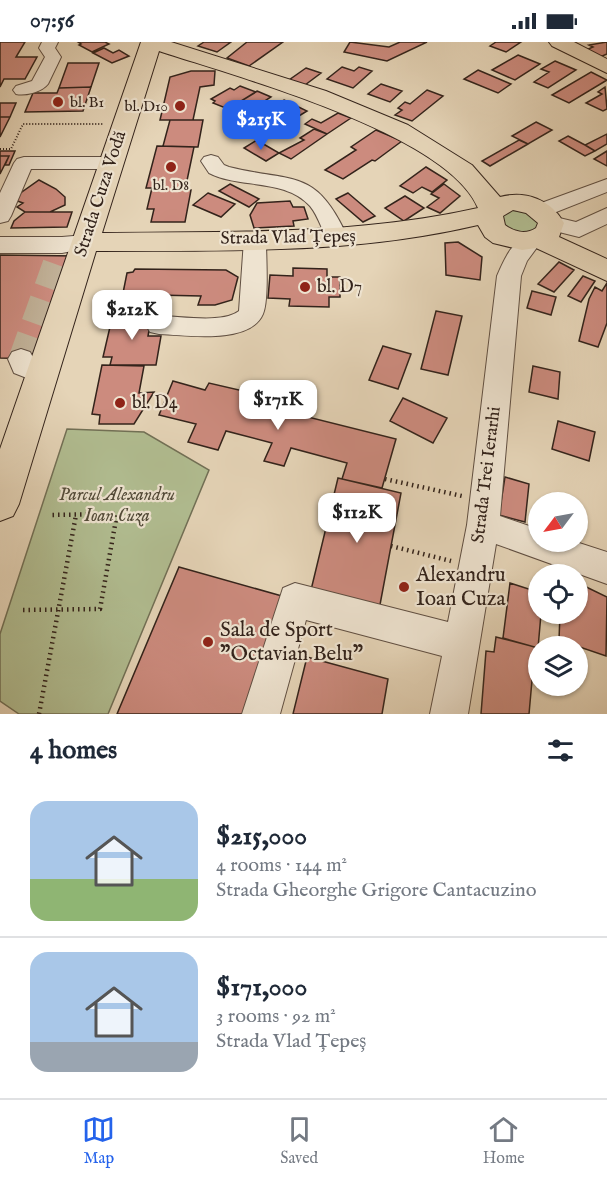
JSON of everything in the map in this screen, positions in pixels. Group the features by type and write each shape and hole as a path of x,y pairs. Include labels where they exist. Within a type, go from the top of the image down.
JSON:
{"main road":[{"path":"559,42 607,67"},
{"path":"152,46 318,96 360,112 435,150 476,182 486,196 491,226 499,234 517,241 540,229"},
{"name":"Strada Cuza Vodă","path":"0,504 21,366 68,248 118,144 152,46"},
{"path":"452,224 467,207 476,182"},
{"path":"490,212 501,204 512,202 525,204 540,229 607,271"},
{"name":"Strada Vlad Țepeș","path":"68,248 337,238 410,232 452,224 490,212"}],"street":[{"path":"22,90 39,84 53,57 47,48 50,42"},
{"path":"24,144 118,144"},
{"path":"0,216 24,163 118,144"},
{"path":"211,161 216,169 222,172 284,183 313,195 327,212 337,238"},
{"path":"540,229 605,189"},
{"path":"540,229 579,230 607,215"},
{"name":"Strada Trei Ierarhi","path":"449,714 485,513 509,276 516,258 540,229"},
{"path":"159,325 224,326 237,324 249,316 252,306 255,240"},
{"path":"0,245 68,248"},
{"path":"485,513 607,568"},
{"path":"261,714 295,600 461,643"}],"path":[{"path":"0,148 11,149 23,124 118,144"},
{"path":"385,479 485,513"},
{"path":"23,610 100,609 117,514 49,515"},
{"path":"39,714 76,515"},
{"path":"391,546 475,568"}],"green space":[{"path":"511,210 526,212 538,222 538,227 527,234 504,228 501,215"},
{"name":"Parcul Alexandru Ioan Cuza","path":"67,429 144,432 209,470 108,714 19,714 0,701 0,634"}],"building":[{"path":"0,42 25,42 16,57 37,57 25,79 4,79 0,87"},
{"path":"78,42 109,44 92,52 79,45 81,44"},
{"path":"204,42 231,42 217,52 198,46"},
{"path":"247,42 283,42 249,66 227,58"},
{"path":"350,42 389,47 400,42 427,42 387,61 344,52"},
{"path":"496,42 521,42 506,52 490,46"},
{"path":"607,42 607,54 600,57 586,50 593,47 589,45"},
{"path":"104,48 113,53 119,50 129,56 112,63 93,53"},
{"path":"518,55 540,64 515,80 492,70"},
{"path":"555,61 576,70 548,88 534,82 549,72 541,69"},
{"path":"68,63 99,63 91,87 59,88"},
{"path":"342,67 354,71 359,67 372,71 353,88 327,79"},
{"path":"306,68 321,73 305,85 289,80"},
{"path":"478,70 511,84 498,93 464,79"},
{"name":"bl. D10","path":"191,71 215,71 214,85 200,87 193,120 160,120 170,77"},
{"path":"591,72 607,80 569,103 552,95"},
{"path":"381,84 402,91 390,102 368,94"},
{"path":"240,86 256,92 228,109 213,103 215,101 211,99 230,88 234,90"},
{"name":"bl. B1","path":"91,87 83,111 25,112 33,93 57,93 59,88"},
{"path":"605,87 607,109 603,111 586,103 602,94 598,92"},
{"path":"427,90 443,96 412,121 395,115 402,110 398,108 405,102 410,104"},
{"path":"257,91 271,97 249,111 241,108 233,113 227,110"},
{"path":"284,100 307,111 260,140 254,137 257,135 238,125"},
{"path":"0,103 16,103 10,117 0,117"},
{"path":"338,113 351,118 327,134 305,124 312,119 321,123"},
{"path":"0,117 10,117 0,137"},
{"path":"170,120 203,120 198,147 163,146"},
{"path":"536,122 552,130 528,144 512,136"},
{"path":"314,129 327,134 291,159 279,153 304,140 300,138"},
{"path":"376,130 402,141 375,161 372,160 343,179 325,170 356,150 351,147"},
{"path":"607,134 607,144 595,151 585,145"},
{"path":"568,136 595,151 585,156 559,141"},
{"path":"257,140 279,153 266,161 244,148"},
{"path":"519,140 528,144 490,166 482,161"},
{"name":"bl. D8","path":"157,146 194,147 185,190 191,190 185,222 151,222 154,209 147,209 152,188 146,188"},
{"path":"0,151 15,151 9,165 5,165 9,156 0,156"},
{"path":"607,151 607,166 594,159"},
{"path":"0,156 9,156 0,174"},
{"path":"426,167 447,180 432,192 422,187 413,193 400,186"},
{"path":"39,180 65,197 65,205 50,212 25,212 17,207 23,203 12,199"},
{"path":"230,184 259,199 249,207 219,191"},
{"path":"444,184 460,196 440,213 427,207 439,198 431,194"},
{"path":"208,193 235,204 221,217 193,205"},
{"path":"348,193 375,216 363,222 336,199"},
{"path":"405,196 424,208 404,221 385,208"},
{"path":"290,201 293,207 304,207 308,219 293,221 294,226 254,228 250,215 257,203"},
{"path":"25,212 72,212 67,227 11,228 14,221"},
{"path":"458,242 482,257 480,280 446,275 445,243"},
{"path":"0,255 76,256 41,359 0,358"},
{"path":"559,262 574,270 554,292 538,284"},
{"name":"bl. D7","path":"293,268 327,269 327,277 340,277 340,297 329,297 329,307 289,306 290,299 268,298 270,275 293,276"},
{"path":"135,269 226,270 238,277 232,300 215,305 198,305 201,296 156,295 152,313 119,313 127,273"},
{"path":"583,276 595,281 581,302 568,296"},
{"path":"607,283 607,323 598,347 579,341 589,299 595,287 602,291"},
{"path":"532,291 556,297 551,315 527,308"},
{"path":"436,311 462,316 448,375 421,369"},
{"path":"113,314 152,314 148,336 161,336 156,365 110,365 112,357 103,357"},
{"path":"383,346 411,354 398,389 369,380"},
{"name":"bl. D4","path":"102,365 144,366 139,393 154,392 134,424 99,424 100,415 92,414"},
{"path":"533,366 560,372 558,399 529,392"},
{"path":"173,381 205,390 209,383 252,393 248,402 396,439 382,488 342,479 347,463 291,448 284,466 264,461 272,443 226,431 218,450 188,442 196,424 159,415"},
{"path":"403,398 447,418 433,443 390,421"},
{"path":"558,421 595,432 589,461 552,449"},
{"path":"505,477 529,484 525,522 499,515"},
{"path":"338,478 401,493 379,610 311,590"},
{"name":"Sala de Sport \"Octavian Belu\"","path":"179,567 282,596 246,714 117,714"},
{"path":"510,583 528,589 528,624 540,624 539,636 528,636 528,645 503,638"},
{"path":"588,588 607,597 606,656 588,650 588,636 559,636 560,624 588,624"},
{"path":"496,637 528,645 528,696 531,696 529,714 481,714 486,651 494,652"},
{"path":"307,657 388,679 382,714 293,714"}],"tunnel":[{"path":"21,359 58,256"}],"place":[{"name":"bl. B1","path":"58,102"},
{"name":"bl. D10","path":"180,106"},
{"name":"bl. D8","path":"171,167"},
{"name":"bl. D7","path":"305,287"},
{"name":"bl. D4","path":"120,403"},
{"name":"Alexandru Ioan Cuza","path":"404,587"},
{"name":"Sala de Sport \"Octavian Belu\"","path":"208,642"}]}
